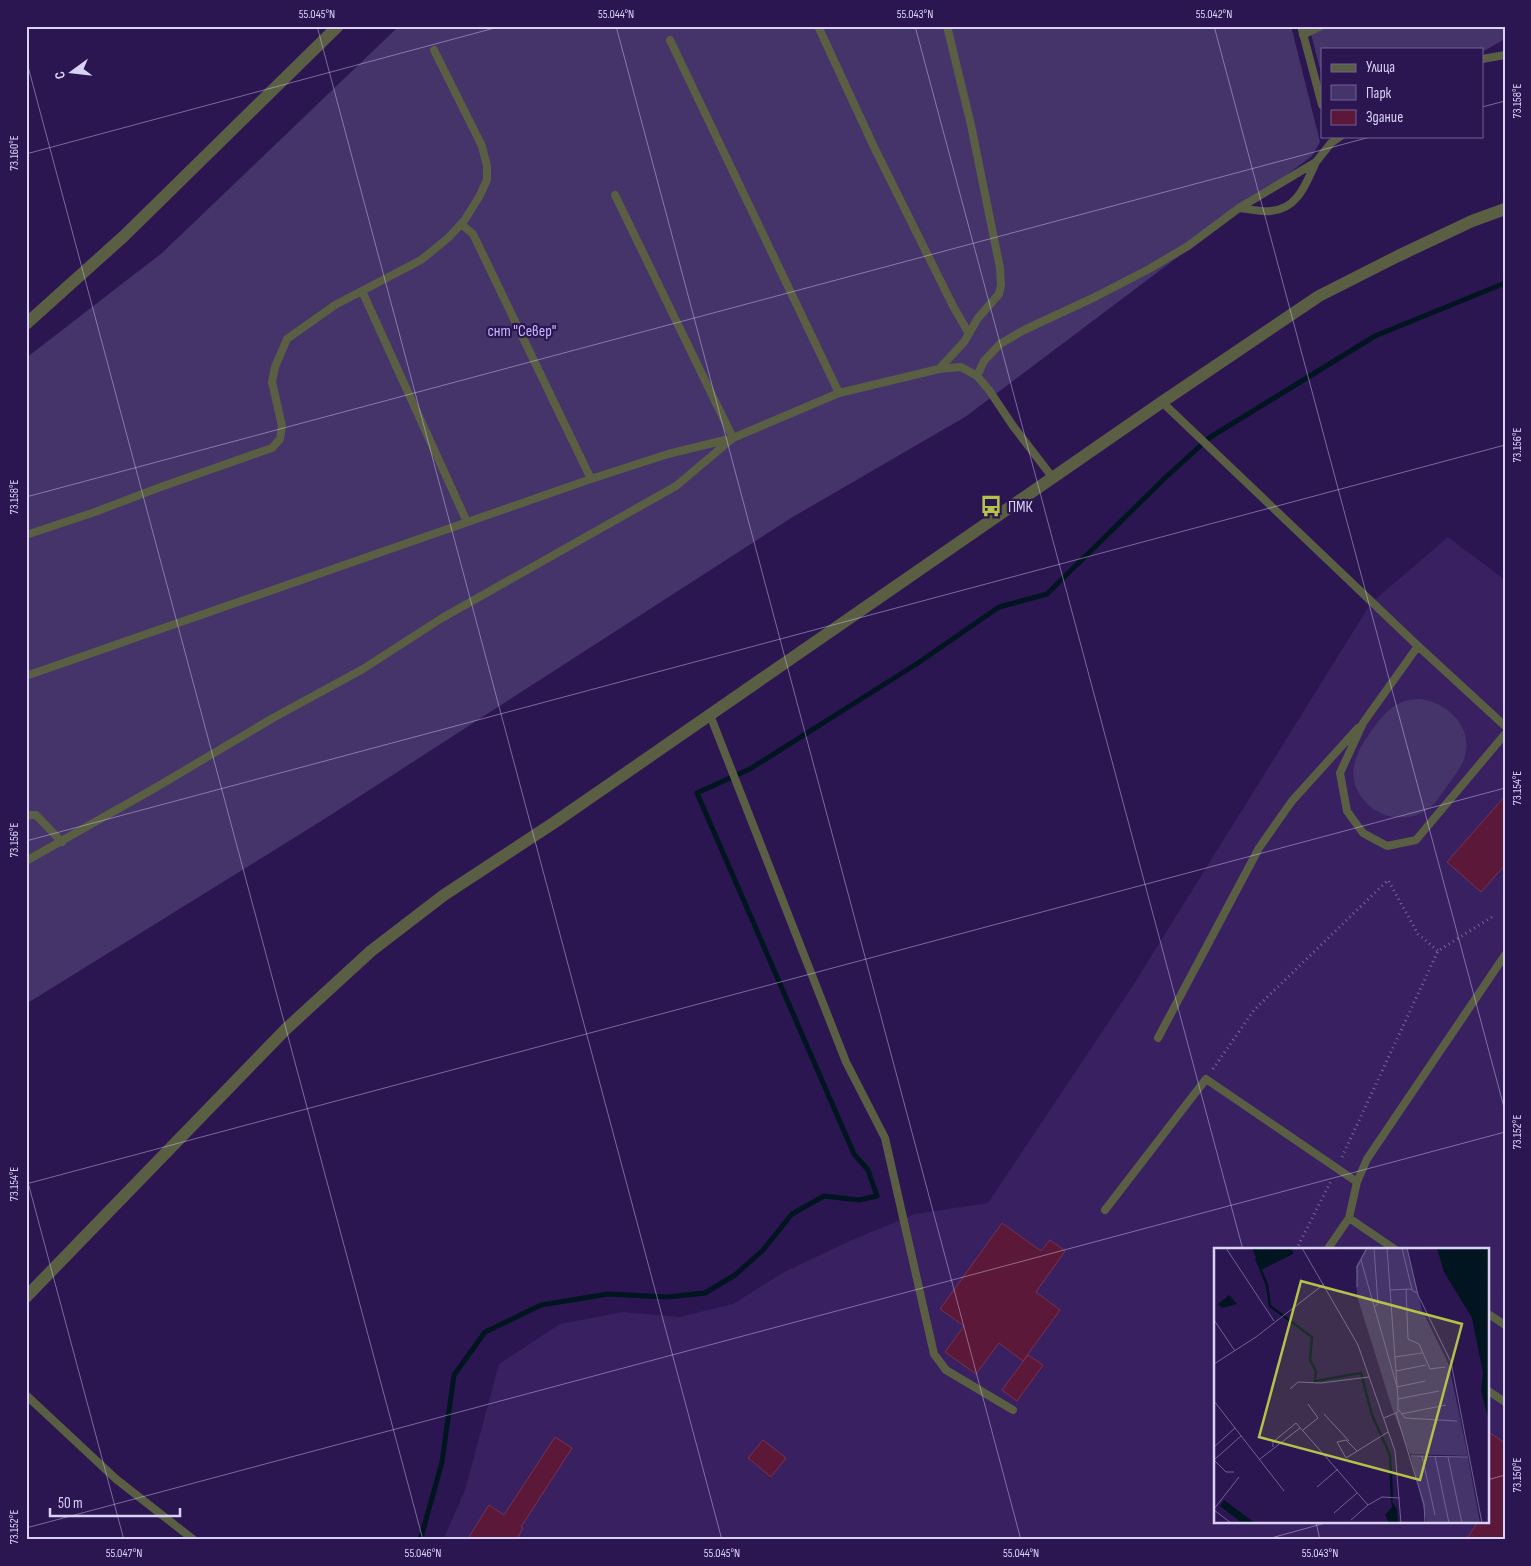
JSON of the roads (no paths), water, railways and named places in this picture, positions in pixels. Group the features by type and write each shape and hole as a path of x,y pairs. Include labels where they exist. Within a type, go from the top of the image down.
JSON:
{"street":[{"path":"26,324 124,236 338,26"},
{"path":"26,1297 286,1029 371,951 444,895 555,822 1162,402 1319,296 1414,248 1472,221 1505,209"}],"lane":[{"path":"818,26 874,147 952,306 968,332"},
{"path":"939,369 948,357 964,342 968,332 978,318 999,294 1002,285 971,126 948,26"},
{"path":"1301,26 1321,102"},
{"path":"1303,36 1321,26"},
{"path":"670,40 839,394"},
{"path":"26,536 272,448 280,439 282,426 272,382 275,367 287,339 335,305 421,260 448,238 461,224 479,197 486,180 487,166 482,146 434,50"},
{"path":"1484,59 1505,55"},
{"path":"1239,208 1271,212 1290,205 1303,191 1316,162 1330,140"},
{"path":"977,376 984,361 1000,344 1024,330 1149,269 1188,246 1239,208 1316,162"},
{"path":"615,195 733,438"},
{"path":"461,224 474,234 591,479"},
{"path":"362,291 468,522"},
{"path":"26,676 591,479 668,454 733,438 839,394 939,369 961,368 977,376 1053,478"},
{"path":"1162,402 1418,646 1505,726"},
{"path":"26,861 62,842 273,718 362,669 442,618 676,486 733,438"},
{"path":"1158,1038 1259,848 1292,800 1363,723 1418,646"},
{"path":"710,715 846,1062 885,1138 934,1354 946,1370 1013,1410"},
{"path":"1363,723 1340,773 1347,811 1363,833 1387,846 1416,840 1505,734"},
{"path":"26,815 36,815 62,842"},
{"path":"1328,1248 1349,1218 1357,1182 1367,1159 1505,955"},
{"path":"1105,1210 1206,1079 1357,1182"},
{"path":"1349,1218 1393,1248"},
{"path":"1488,1314 1505,1325"},
{"path":"1488,1391 1505,1402"},
{"path":"26,1395 116,1479 194,1540"}],"waterway":[{"path":"419,1540 442,1462 454,1375 485,1332 541,1305 608,1294 667,1297 705,1293 735,1275 763,1250 792,1214 824,1196 859,1200 877,1196 868,1170 854,1154 697,793 750,769 918,663 999,607 1047,594 1166,477 1209,438 1375,336 1505,283"}],"place":[{"name":"ПМК","path":"991,506"}],"park label":[{"name":"снт \"Север\"","path":"522,330"}]}
